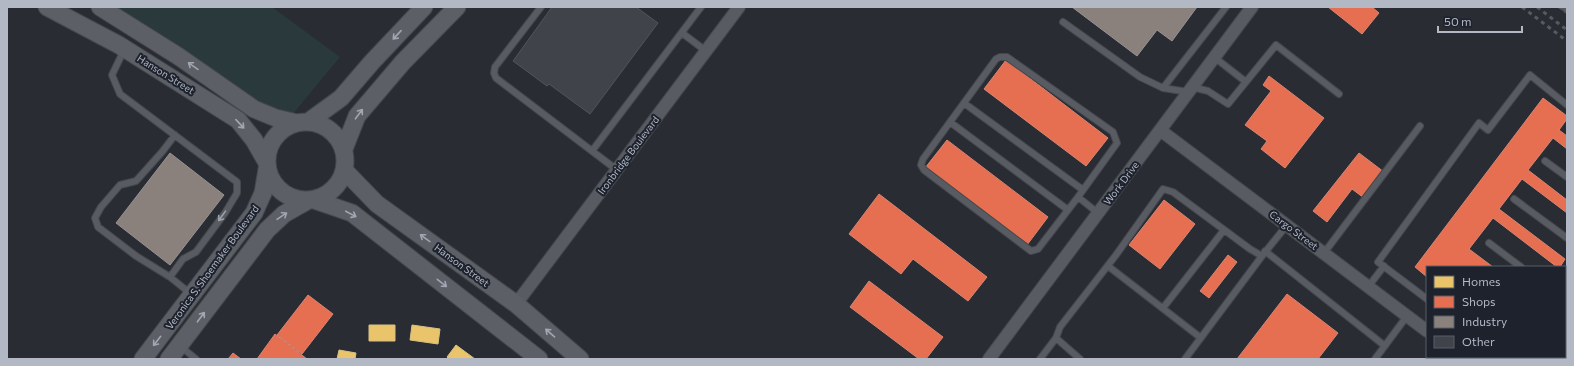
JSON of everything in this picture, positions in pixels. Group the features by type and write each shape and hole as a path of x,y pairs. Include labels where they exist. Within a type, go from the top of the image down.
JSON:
{"street":[{"name":"Hanson Street","path":"48,7 124,49 238,120 254,140 267,165 271,180 282,192 296,200 311,201 352,213 539,359"},
{"path":"72,7 110,31 121,41 124,49"},
{"name":"Hanson Street","path":"100,7 178,56 254,109 276,118 320,124 330,130 338,138 344,149"},
{"path":"267,165 267,151 275,137 287,126 303,122 341,98 372,62 424,7"},
{"path":"311,201 325,196 334,190 340,181 346,160 344,149 357,116 403,62 457,7"},
{"name":"Ironbridge Boulevard","path":"516,304 739,7"},
{"name":"Work Drive","path":"989,359 1252,7"},
{"name":"Cargo Street","path":"1160,130 1287,224 1426,330"},
{"name":"Veronica S. Shoemaker Boulevard","path":"143,359 258,206 263,193 267,165"},
{"name":"Hanson Street","path":"344,171 377,204 516,304 580,359"},
{"name":"Veronica S. Shoemaker Boulevard","path":"174,352 267,230 284,214 311,201"}],"lane":[{"path":"541,7 495,68 494,73 496,78 617,170"},
{"path":"592,151 701,7"},
{"path":"1163,88 1226,7"},
{"path":"1564,7 1567,10"},
{"path":"1063,22 1140,77 1163,88 1208,91 1228,104 1276,45 1339,94"},
{"path":"682,33 706,51"},
{"path":"124,49 112,75 120,94 237,182 237,193 225,212 196,252 183,259 170,277"},
{"path":"1000,57 1007,57 1113,132 1117,143 1038,249 1031,251 924,170 921,165 923,159 950,122 996,59 1000,57"},
{"path":"1214,57 1246,82"},
{"path":"1426,298 1378,262 1479,124 1488,130 1530,75 1567,105"},
{"path":"964,103 1083,190"},
{"path":"950,122 1068,210"},
{"path":"1324,253 1420,126"},
{"path":"175,135 136,181 120,185 101,207 95,218 98,227 136,256 170,277 192,295"},
{"path":"1545,161 1567,177"},
{"path":"1040,359 1056,338 1060,328 1108,266 1163,190 1173,192 1224,230 1264,254 1385,346"},
{"path":"1078,197 1098,213"},
{"path":"1514,199 1567,238"},
{"path":"1185,359 1287,224"},
{"path":"1163,308 1224,230"},
{"path":"1489,243 1520,266"},
{"path":"1108,266 1201,338"},
{"path":"1368,287 1384,266"},
{"path":"1375,359 1407,316"},
{"path":"1056,338 1080,359"},
{"path":"174,352 196,359"}],"shaded area":[{"path":"112,7 272,7 340,57 292,115 269,109"}],"building: Homes":[{"path":"369,325 395,325 395,341 369,341"},
{"path":"412,325 440,329 438,344 410,340"},
{"path":"456,345 475,359 449,359 447,357"},
{"path":"339,350 356,353 355,359 337,359"}],"building: Shops":[{"path":"1328,7 1372,7 1379,13 1362,34"},
{"path":"1006,60 1108,138 1086,166 984,89"},
{"path":"1269,76 1324,118 1285,168 1261,149 1267,141 1245,125 1271,91 1263,85"},
{"path":"1543,98 1567,116 1567,119 1559,130 1567,136 1567,149 1553,138 1528,170 1567,200 1567,213 1522,179 1499,209 1565,259 1561,266 1556,266 1493,218 1469,249 1492,266 1426,266 1426,276 1415,267"},
{"path":"947,140 1048,217 1027,245 925,168"},
{"path":"1359,153 1384,172 1364,198 1352,189 1327,222 1313,211"},
{"path":"879,194 987,277 968,301 913,259 901,274 849,234"},
{"path":"1164,200 1195,224 1160,269 1129,245"},
{"path":"1228,255 1237,262 1209,298 1200,291"},
{"path":"869,281 943,337 926,359 919,359 850,307"},
{"path":"1287,294 1338,333 1318,359 1237,359"},
{"path":"308,295 333,314 302,354 277,335"},
{"path":"275,334 307,359 257,359"},
{"path":"233,353 241,359 228,359"}],"building: Industry":[{"path":"1072,7 1197,7 1172,41 1157,30 1137,56"},
{"path":"170,153 224,195 170,265 116,223"}],"building: Other":[{"path":"552,7 636,7 658,23 590,114 549,84 547,86 513,61"}],"railway":[{"path":"1522,7 1567,41"},
{"path":"1537,7 1567,30"},
{"path":"1559,7 1567,11"}]}
